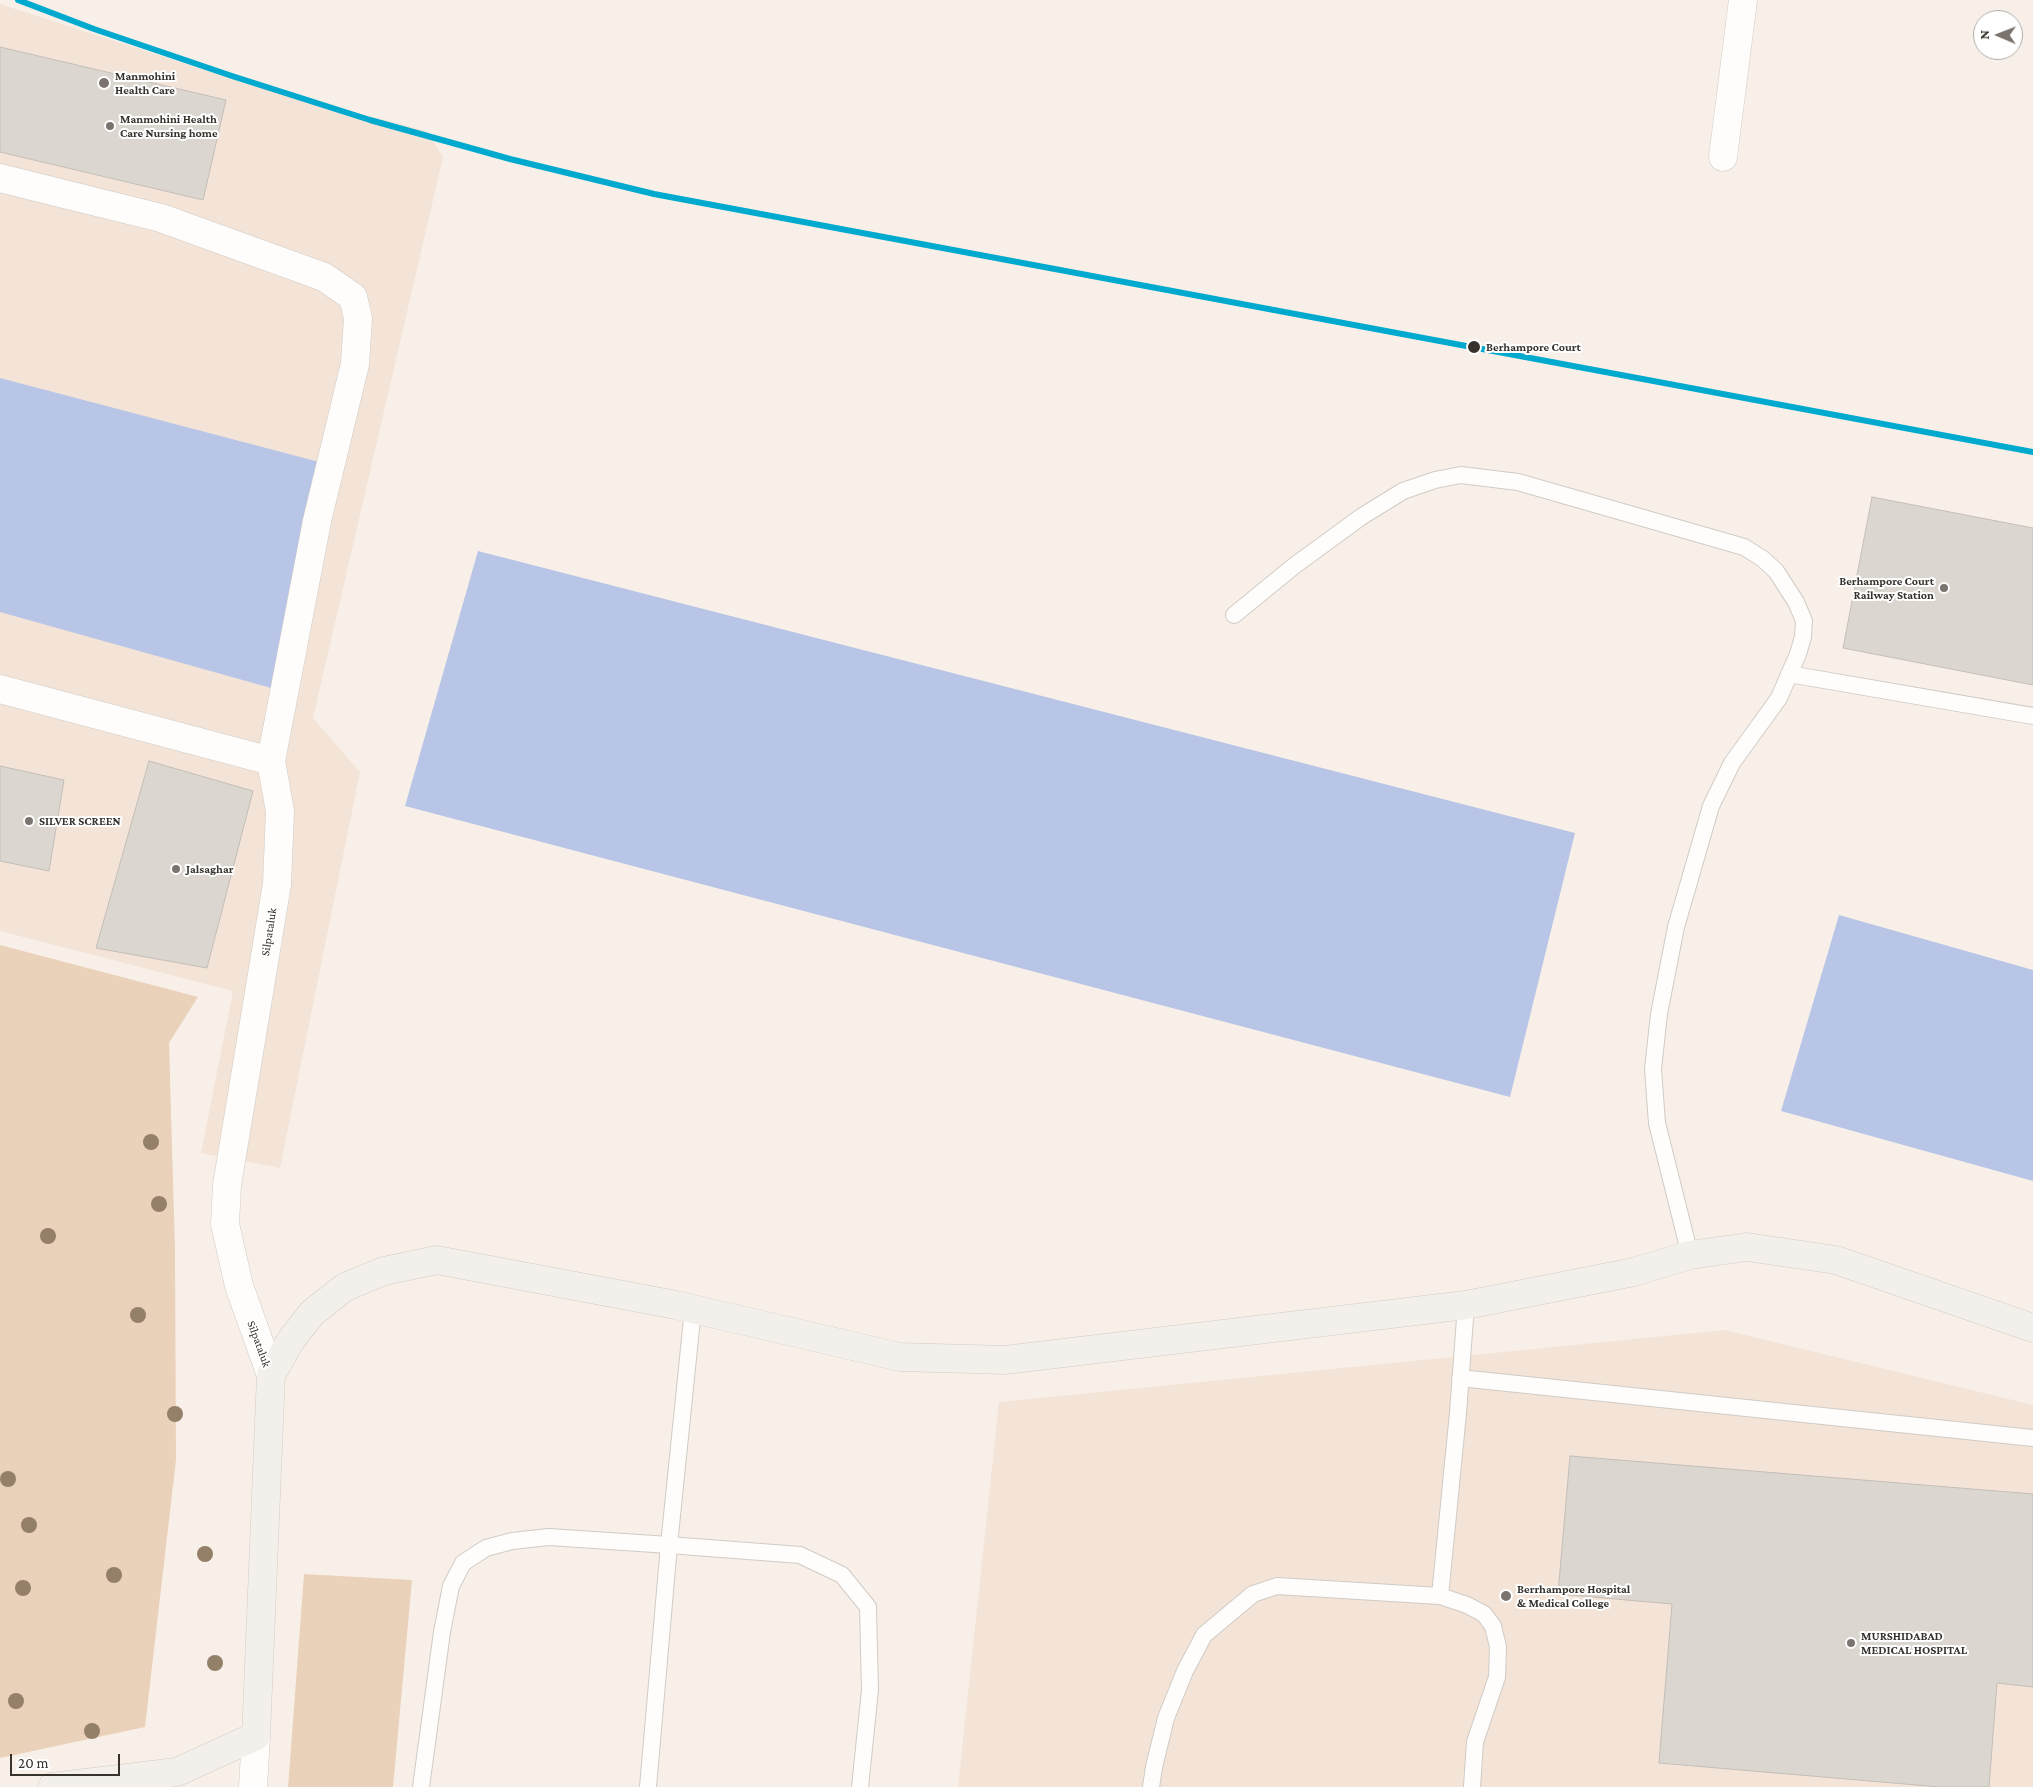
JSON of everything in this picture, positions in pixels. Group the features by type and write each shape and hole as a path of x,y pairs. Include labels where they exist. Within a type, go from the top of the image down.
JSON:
{"street":[{"path":"1723,157 1742,0"},
{"path":"0,178 160,218 324,277 352,297 358,318 355,364 317,521 271,760 0,689"},
{"name":"Silpataluk","path":"271,760 280,811 277,884 228,1185 225,1224 239,1286 271,1375"},
{"path":"253,1787 271,1375 292,1340 312,1313 345,1286 384,1271 437,1260 694,1309 900,1357 1005,1360 1466,1305 1634,1272 1690,1255 1747,1247 1836,1260 2033,1328"},
{"path":"52,1787 178,1772 256,1736"}],"lane":[{"path":"1234,615 1294,566 1361,517 1404,491 1435,480 1461,475 1518,482 1744,547 1763,559 1776,571 1796,602 1804,621 1803,637 1779,698 1732,763 1711,806 1676,927 1659,1014 1653,1069 1657,1124 1690,1255"},
{"path":"1790,674 2033,716"},
{"path":"1440,1596 1466,1305"},
{"path":"648,1787 669,1545 694,1309"},
{"path":"1460,1378 2033,1438"},
{"path":"421,1787 442,1632 451,1586 463,1563 486,1548 512,1540 549,1537 800,1555 842,1575 868,1607 870,1690 860,1787"},
{"path":"1151,1787 1166,1718 1185,1671 1204,1635 1253,1594 1277,1586 1440,1596 1467,1605 1484,1614 1493,1626 1498,1647 1497,1677 1475,1742 1472,1787"}],"shaded area":[{"path":"0,4 261,88 427,131 443,157 313,718 360,772 280,1168 201,1153 233,991 0,931"},
{"path":"0,945 198,997 169,1043 175,1250 176,1460 145,1727 0,1758"},
{"name":"Berrhampore Hospital & Medical College","path":"1725,1330 2033,1405 2033,1787 958,1787 999,1402"},
{"path":"304,1574 412,1580 393,1787 288,1787"}],"water":[{"path":"0,378 323,463 271,688 0,612"},
{"path":"478,551 1575,833 1510,1097 405,806"},
{"path":"1839,915 2033,970 2033,1181 1781,1111"}],"building":[{"name":"Manmohini Health Care Nursing home","path":"0,47 226,100 203,200 0,152"},
{"name":"Berhampore Court Railway Station","path":"1872,497 2033,528 2033,685 1843,648"},
{"name":"Jalsaghar","path":"149,761 253,791 207,968 96,948"},
{"name":"SILVER SCREEN","path":"0,766 64,780 49,871 0,861"},
{"name":"MURSHIDABAD MEDICAL HOSPITAL","path":"1570,1456 2033,1494 2033,1687 1997,1683 1989,1787 1940,1787 1659,1763 1672,1604 1558,1594"}],"transit line":[{"path":"18,0 94,29 370,120 510,159 654,194 2033,452"}],"place":[{"name":"Manmohini Health Care","path":"104,83"},
{"name":"Manmohini Health Care Nursing home","path":"110,126"},
{"name":"Berhampore Court","path":"1474,347"},
{"name":"Berhampore Court Railway Station","path":"1944,588"},
{"name":"SILVER SCREEN","path":"29,821"},
{"name":"Jalsaghar","path":"176,869"},
{"name":"Berrhampore Hospital & Medical College","path":"1506,1596"},
{"name":"MURSHIDABAD MEDICAL HOSPITAL","path":"1851,1643"}]}
